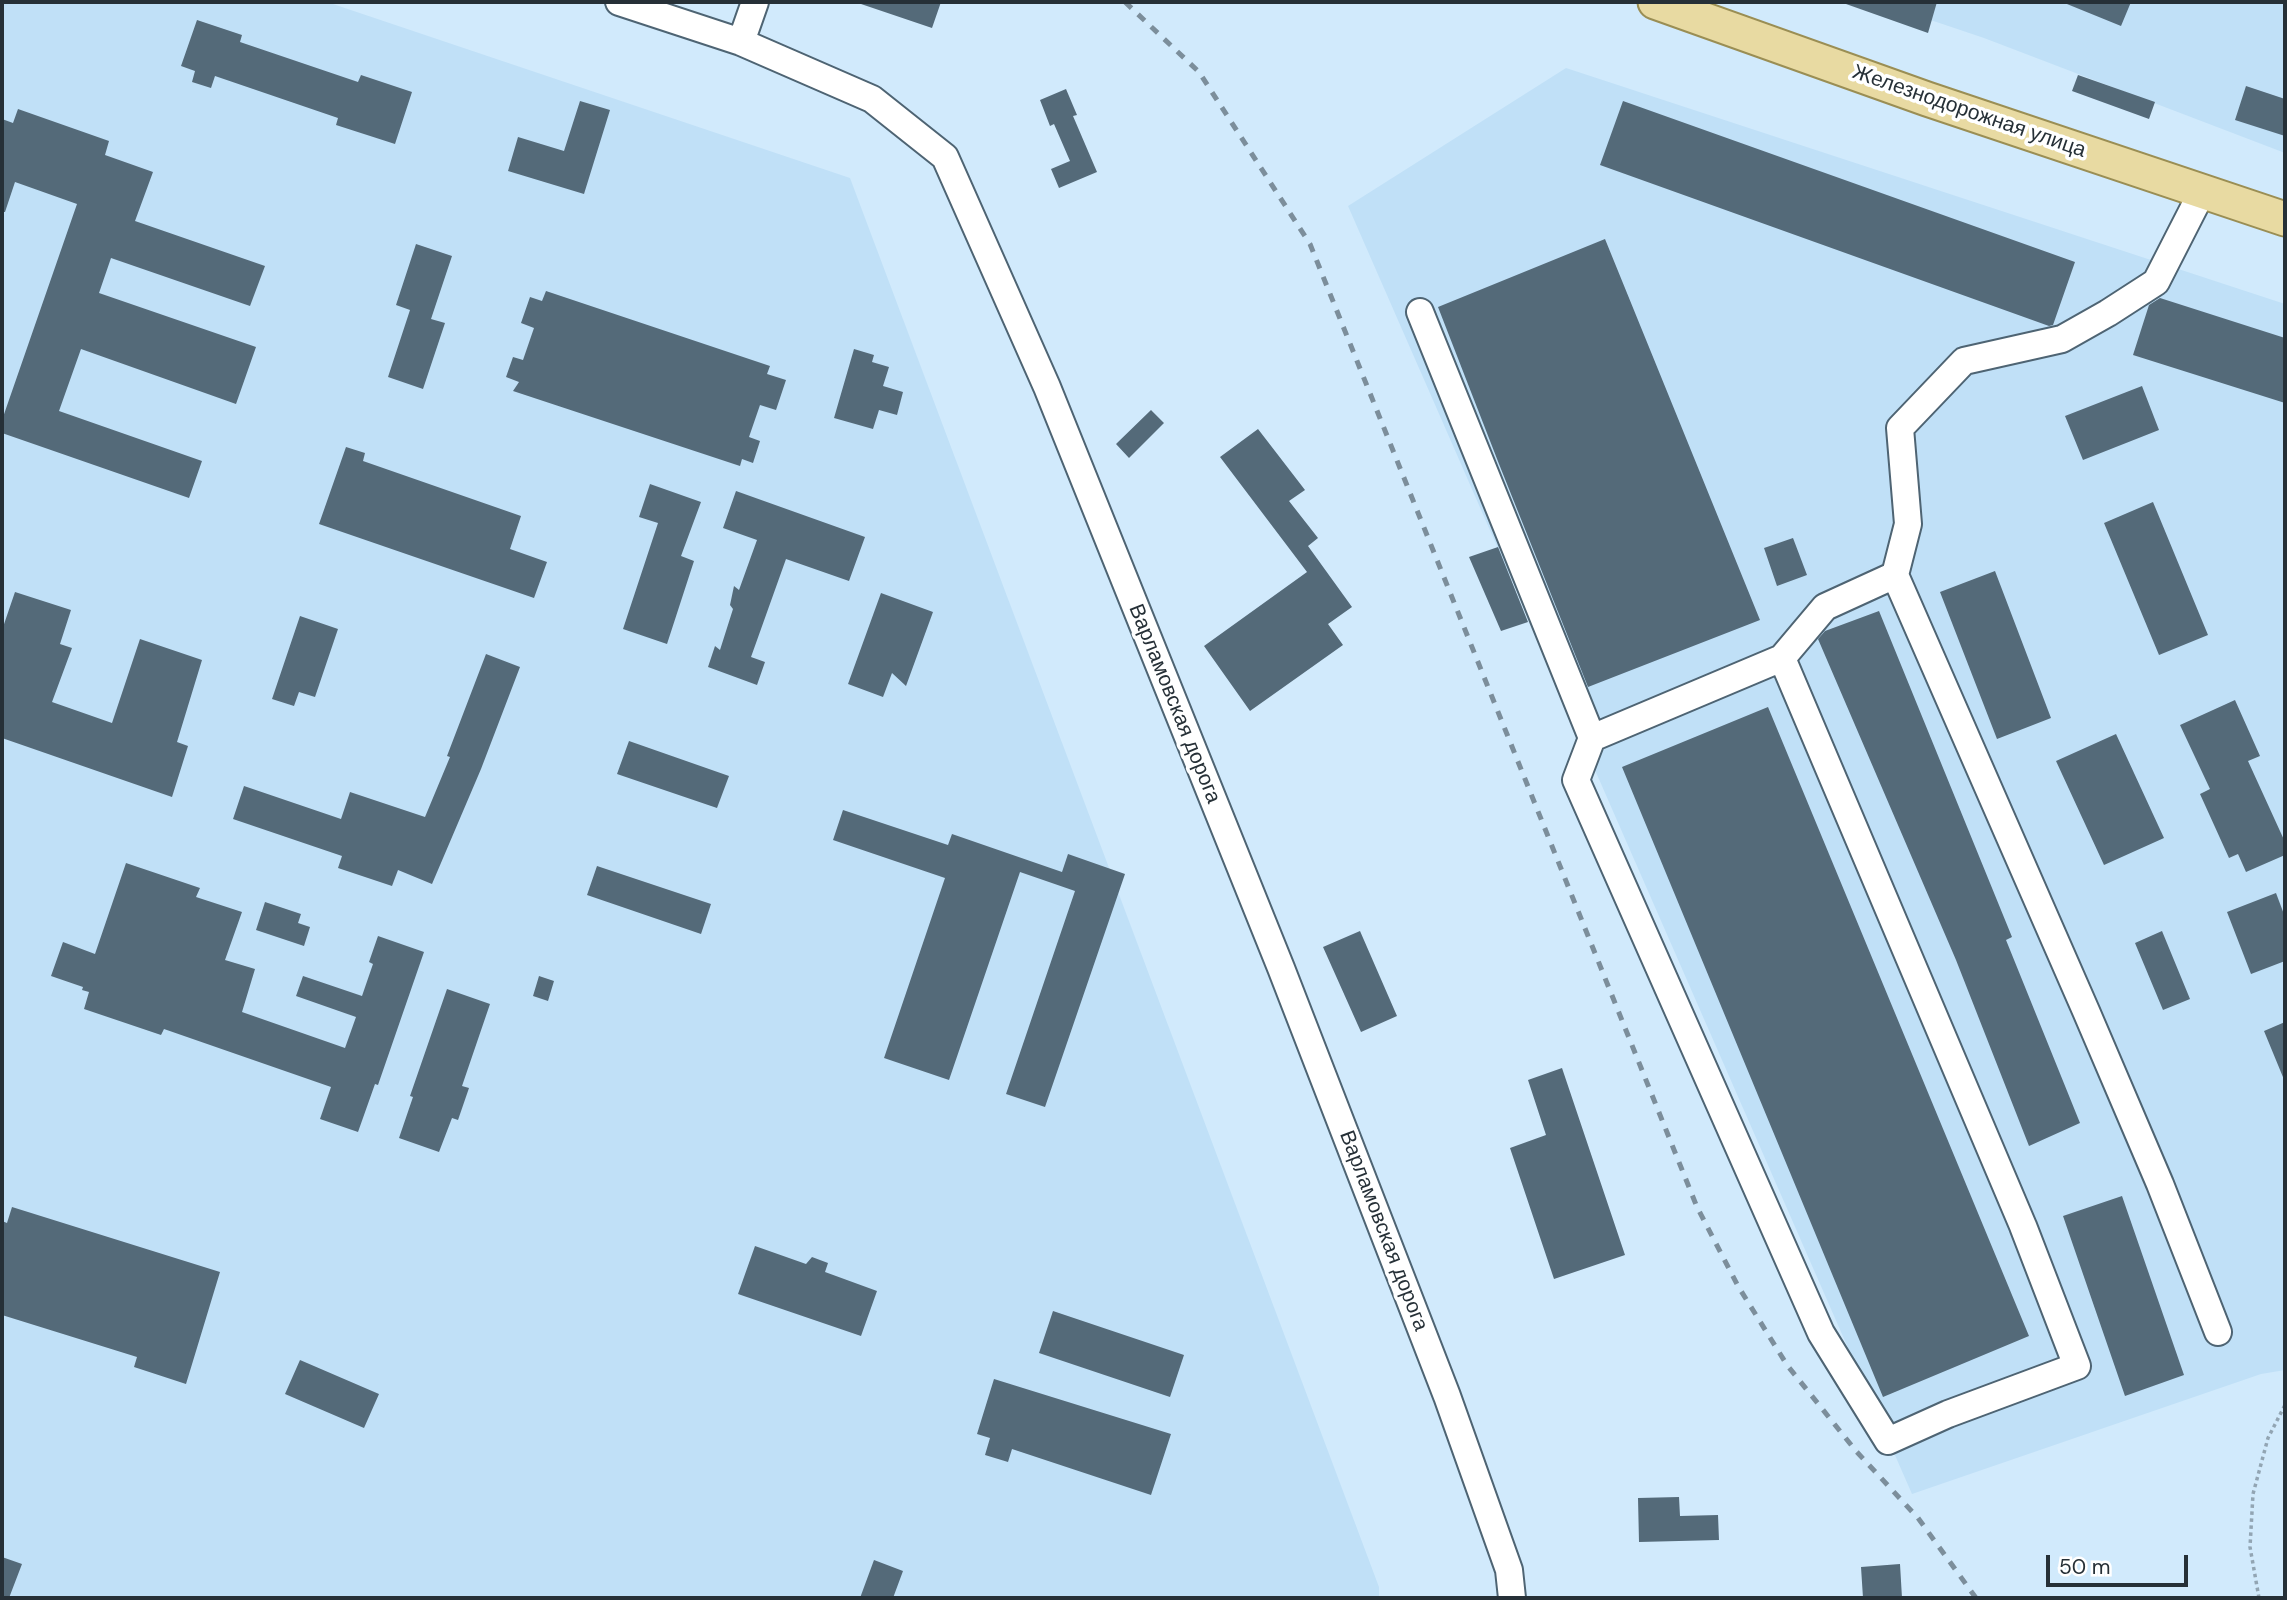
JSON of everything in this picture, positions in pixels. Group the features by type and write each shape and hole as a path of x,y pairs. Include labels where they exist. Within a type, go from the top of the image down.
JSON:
{"main road":[{"name":"Железнодорожная улица","path":"1655,2 1914,94 2285,219"}],"street":[{"name":"Варламовская дорога","path":"619,2 741,43 872,99 945,157 1047,387 1276,955 1447,1396 1509,1570 1513,1598"},
{"path":"741,43 755,2"},
{"path":"2202,192 2156,282 2062,339 1965,361 1900,428 1908,524 1895,575 2160,1184 2218,1332"},
{"path":"1420,312 1592,738 1576,780 1821,1333 1888,1441 1948,1414 2077,1366 2012,1201 1782,658"},
{"path":"1592,738 1782,658 1825,607 1895,575"}],"path":[{"path":"2259,1598 2250,1547 2253,1494 2268,1438 2285,1405"}],"shaded area":[{"path":"2,2 327,2 850,178 1379,1587 1379,1598 2,1598"},
{"path":"1877,2 2285,2 2285,153 1984,38"},
{"path":"1566,68 2285,304 2285,1370 2261,1374 1912,1494 1348,206"}],"building":[{"path":"941,2 932,28 861,4"},
{"path":"1937,2 1928,33 1846,4"},
{"path":"2062,2 2131,2 2121,26"},
{"path":"197,20 242,35 240,42 358,82 361,75 412,92 395,144 336,125 338,118 215,76 211,88 192,82 195,71 181,66"},
{"path":"2078,75 2155,102 2149,119 2072,91"},
{"path":"2246,86 2285,99 2285,136 2235,120"},
{"path":"1066,89 1077,115 1073,116 1097,172 1059,188 1051,169 1070,161 1054,124 1050,126 1040,100"},
{"path":"580,101 610,110 584,194 508,171 518,137 564,151"},
{"path":"1623,101 2075,262 2053,325 2049,326 1600,165"},
{"path":"18,109 109,141 105,155 153,172 135,221 265,266 250,306 111,258 99,293 256,347 236,404 81,349 59,411 202,461 189,498 2,433 2,420 77,204 15,182 5,212 2,212 2,119 13,123"},
{"path":"1605,239 1760,620 1588,687 1438,307"},
{"path":"416,244 452,256 431,319 445,323 423,389 388,377 410,310 396,305"},
{"path":"546,291 770,366 767,374 786,380 776,410 760,405 749,437 760,441 753,463 742,459 740,466 513,391 519,382 506,377 513,357 523,360 534,328 521,323 530,297 542,301"},
{"path":"2160,298 2285,338 2285,403 2133,355 2149,305"},
{"path":"854,349 874,355 872,362 889,367 883,386 903,392 897,415 879,410 873,429 834,418"},
{"path":"2142,386 2159,430 2083,460 2065,416"},
{"path":"1151,410 1164,423 1129,458 1116,444"},
{"path":"1258,429 1305,490 1289,501 1318,538 1308,546 1352,607 1328,624 1343,645 1250,711 1204,646 1307,572 1220,457"},
{"path":"346,447 365,453 363,461 521,516 510,549 547,562 534,598 319,524"},
{"path":"650,484 701,502 681,556 694,561 667,644 623,629 658,523 639,517"},
{"path":"736,491 865,537 849,581 786,559 751,657 765,662 757,685 708,667 715,646 720,650 733,609 730,605 734,586 739,590 757,540 723,528"},
{"path":"2153,502 2208,635 2159,655 2104,523"},
{"path":"1793,538 1807,575 1777,586 1764,548"},
{"path":"1498,547 1528,622 1501,631 1469,557"},
{"path":"1995,571 2051,718 1997,739 1940,592"},
{"path":"15,592 71,610 60,644 72,648 52,702 112,723 140,639 202,660 177,742 188,746 172,797 2,738 2,630"},
{"path":"881,593 933,612 906,686 892,673 883,697 848,684"},
{"path":"1879,611 2012,937 2006,940 2080,1123 2029,1146 1956,960 1818,639 1825,631"},
{"path":"300,616 338,629 315,697 299,692 294,706 272,699"},
{"path":"486,654 520,667 481,769 432,884 398,870 392,886 338,868 342,856 233,819 244,786 341,819 350,792 425,817 450,757 447,756"},
{"path":"2235,700 2260,756 2248,761 2285,842 2285,855 2246,872 2238,854 2229,858 2200,794 2210,789 2180,725"},
{"path":"1768,707 2029,1336 1883,1397 1622,767"},
{"path":"2116,734 2164,838 2104,865 2056,761"},
{"path":"629,741 729,776 717,808 617,774"},
{"path":"843,810 948,845 952,834 1062,872 1068,854 1125,874 1045,1107 1006,1094 1075,891 1020,872 949,1080 884,1058 945,878 833,840"},
{"path":"126,863 200,888 196,897 242,912 225,960 255,969 242,1012 345,1048 356,1017 296,996 303,976 362,996 373,964 369,962 378,936 424,952 378,1085 375,1084 358,1132 320,1119 331,1087 164,1029 161,1035 84,1009 89,992 82,990 83,987 51,976 63,942 95,954"},
{"path":"597,866 711,904 701,934 587,895"},
{"path":"2276,893 2285,917 2285,961 2251,974 2227,912"},
{"path":"265,902 301,914 298,923 310,927 304,946 256,930"},
{"path":"1360,931 1397,1016 1361,1032 1323,947"},
{"path":"2162,931 2190,999 2163,1010 2135,943"},
{"path":"539,976 554,981 548,1001 533,996"},
{"path":"447,989 490,1004 462,1086 469,1088 458,1120 452,1118 439,1152 399,1138 413,1097 410,1096"},
{"path":"2285,1022 2285,1082 2264,1031"},
{"path":"1562,1068 1625,1255 1554,1279 1510,1148 1546,1135 1528,1080"},
{"path":"2122,1196 2184,1375 2125,1396 2063,1216"},
{"path":"12,1207 220,1272 186,1384 134,1367 137,1357 2,1315 2,1221 7,1223"},
{"path":"755,1246 806,1264 812,1257 828,1263 825,1272 877,1291 861,1336 738,1294"},
{"path":"1053,1311 1184,1355 1170,1397 1039,1353"},
{"path":"300,1360 379,1394 364,1428 285,1394"},
{"path":"994,1379 1171,1434 1151,1495 1012,1449 1008,1462 985,1455 990,1438 977,1434"},
{"path":"1679,1497 1680,1516 1718,1515 1719,1540 1639,1542 1638,1498"},
{"path":"2,1557 22,1564 9,1598 2,1598"},
{"path":"874,1560 903,1571 893,1598 860,1598"},
{"path":"1900,1564 1902,1598 1863,1598 1861,1567"}],"railway":[{"path":"1125,2 1199,72 1310,244 1697,1207 1738,1286 1787,1365 1856,1451 1918,1518 1976,1598"}]}
